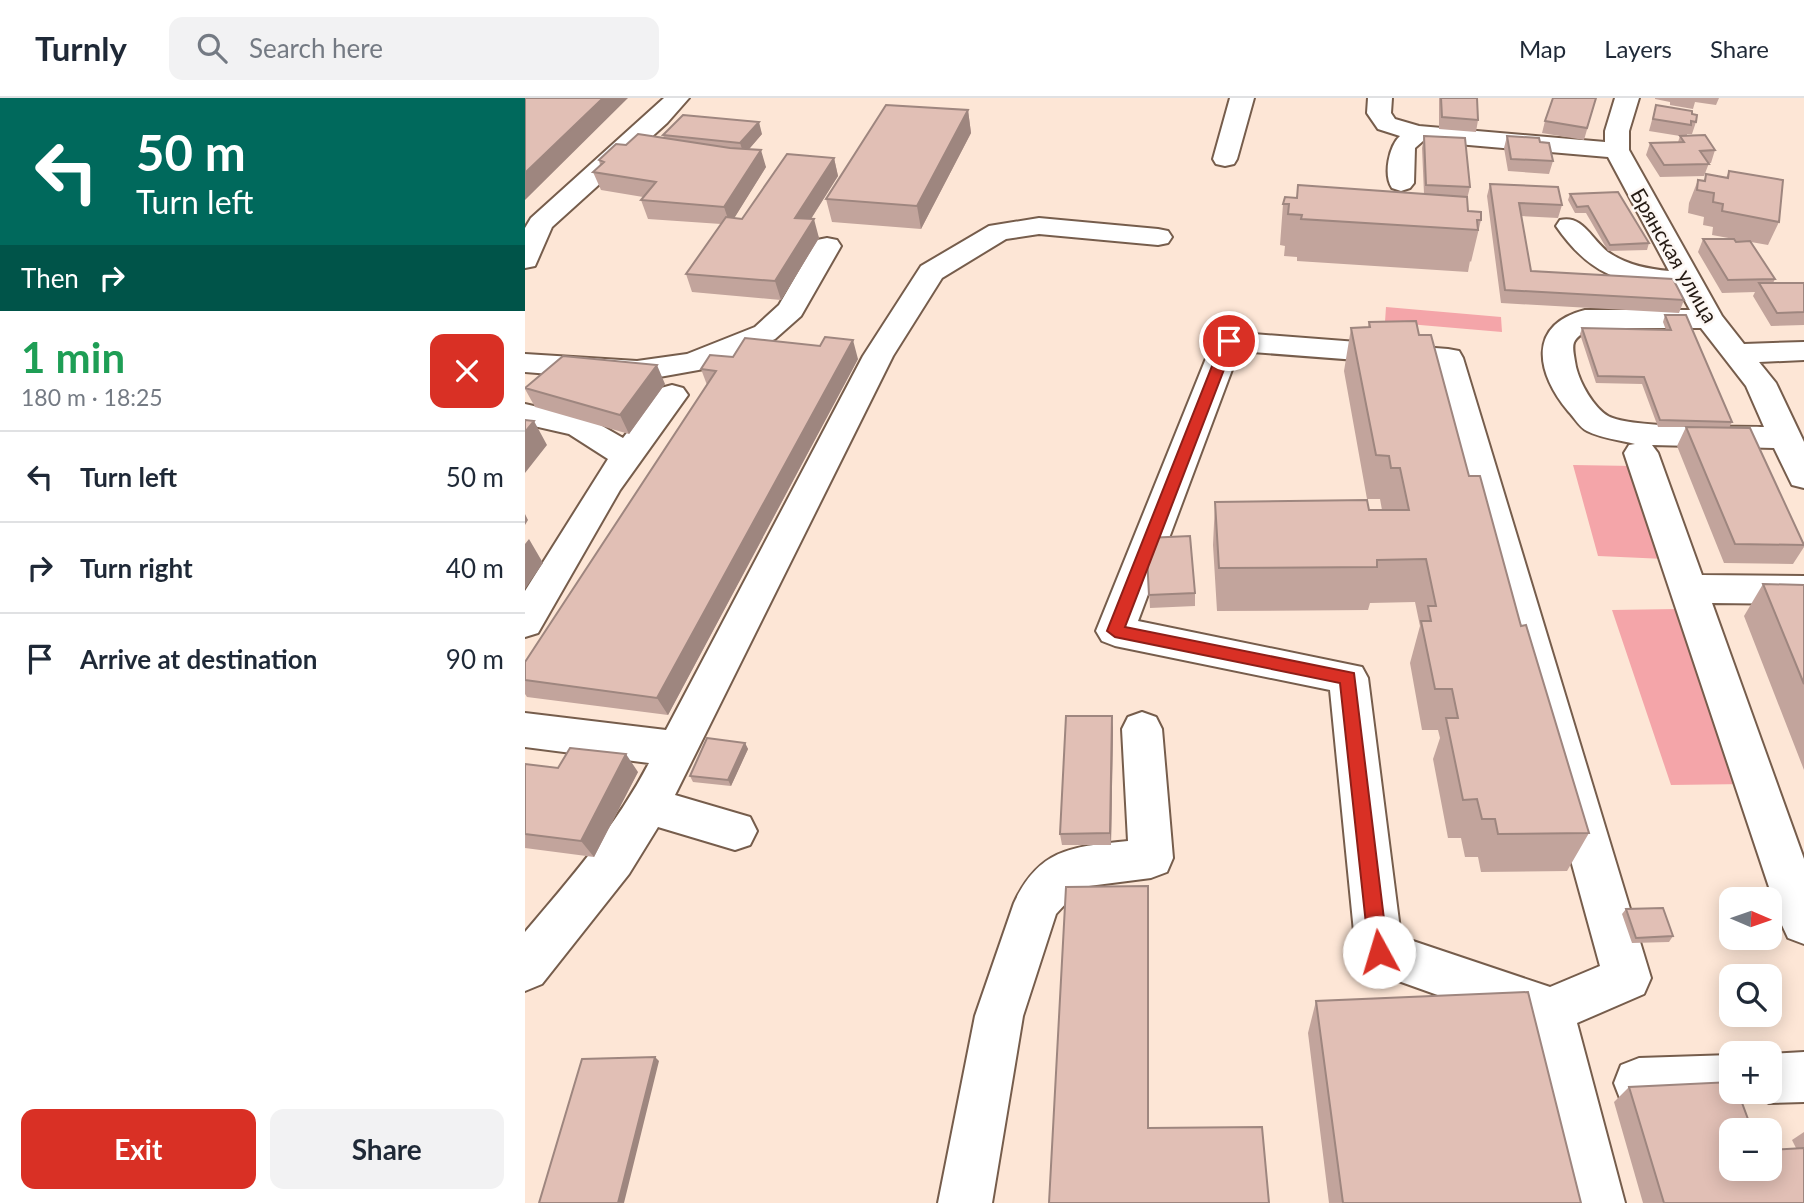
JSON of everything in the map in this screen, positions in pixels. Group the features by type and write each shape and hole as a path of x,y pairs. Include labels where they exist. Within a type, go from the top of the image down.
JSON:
{"street":[{"path":"525,260 540,225 659,118 677,98"},
{"path":"1225,159 1243,98"},
{"path":"1380,98 1379,113 1386,124 1416,133 1616,150 1617,131 1627,98"},
{"path":"1401,183 1403,146 1416,133"},
{"name":"Брянская улица","path":"1616,150 1709,318 1760,383 1804,477"},
{"path":"525,968 613,860 648,806 878,356 931,272 999,232 1039,226 1158,237"},
{"path":"1569,226 1590,252 1619,269 1661,280 1689,280"},
{"path":"525,363 637,371 693,362 765,333 791,310 827,246"},
{"path":"1709,318 1584,318 1563,332 1557,345 1565,387 1596,423 1638,434 1786,438"},
{"path":"1229,341 1448,358 1627,978 1551,1010 1379,952 1348,678 1115,631 1229,341"},
{"path":"1738,353 1804,351"},
{"path":"525,623 626,455 672,396"},
{"path":"525,414 579,426 626,455"},
{"path":"1641,453 1804,923"},
{"path":"1688,589 1804,590"},
{"path":"965,1203 999,1016 1037,903 1069,868 1151,858 1142,729"},
{"path":"525,730 677,749"},
{"path":"648,806 734,831"},
{"path":"1551,1010 1598,1203"},
{"path":"1782,1078 1804,1077"},
{"path":"1639,1083 1719,1080"}],"shaded area":[{"path":"1386,307 1501,317 1502,332 1385,322"},
{"path":"1573,465 1634,466 1665,559 1598,556"},
{"path":"1677,609 1746,784 1671,785 1612,610"}],"building":[{"path":"525,98 603,98 525,173"},
{"path":"1441,98 1477,98 1478,120 1442,117"},
{"path":"1553,98 1596,98 1587,128 1545,121"},
{"path":"886,105 968,110 917,206 826,199"},
{"path":"1656,105 1692,111 1692,114 1697,115 1696,122 1691,121 1691,125 1653,119"},
{"path":"683,115 759,122 740,143 663,135"},
{"path":"638,134 761,150 724,207 641,200 656,182 593,172 604,162 599,160 616,144 626,145"},
{"path":"1705,135 1715,150 1700,151 1709,164 1664,165 1650,143 1684,142 1680,136"},
{"path":"1424,136 1465,138 1470,187 1426,185"},
{"path":"1507,136 1539,138 1540,142 1549,143 1553,161 1511,159"},
{"path":"787,154 834,158 795,218 814,219 775,281 686,274 726,217 742,219"},
{"path":"1729,171 1783,180 1779,222 1722,211 1723,204 1713,202 1714,193 1697,190 1698,180 1705,181 1706,174 1728,178"},
{"path":"1490,184 1558,187 1562,205 1519,203 1531,271 1673,279 1684,300 1505,290"},
{"path":"1298,185 1467,197 1468,211 1481,212 1481,220 1477,220 1478,230 1301,219 1302,215 1288,214 1289,204 1283,204 1285,197 1297,198"},
{"path":"1618,192 1649,243 1610,245 1588,206 1577,207 1570,194"},
{"path":"1703,239 1750,241 1775,279 1728,280"},
{"path":"1759,283 1804,283 1804,312 1777,313"},
{"path":"1665,315 1686,315 1732,422 1660,420 1644,377 1598,376 1582,328 1671,330"},
{"path":"1416,321 1419,335 1431,335 1469,476 1480,476 1521,626 1526,625 1589,833 1498,834 1495,819 1482,819 1477,799 1463,800 1446,718 1458,718 1452,689 1435,689 1421,621 1431,621 1428,606 1436,606 1426,559 1377,560 1377,567 1219,568 1215,502 1367,500 1369,510 1409,510 1400,468 1391,468 1389,456 1376,455 1351,328 1370,327 1369,322"},
{"path":"825,337 853,340 657,698 525,680 525,662 716,371 701,369 710,355 733,357 745,338 820,346"},
{"path":"563,356 657,365 620,415 525,388"},
{"path":"525,420 534,421 525,432"},
{"path":"1686,427 1750,428 1804,545 1735,544"},
{"path":"1190,536 1195,593 1149,595 1146,538"},
{"path":"1763,584 1804,585 1804,684"},
{"path":"1066,716 1112,716 1110,833 1060,834"},
{"path":"707,738 745,743 728,780 690,776"},
{"path":"570,748 626,754 581,841 525,834 525,764 558,768"},
{"path":"1148,886 1148,1128 1262,1127 1269,1203 1049,1203 1066,887"},
{"path":"1663,908 1673,936 1636,938 1626,909"},
{"path":"1528,992 1581,1203 1343,1203 1316,1001"},
{"path":"655,1057 618,1203 539,1203 582,1059"},
{"path":"1719,1083 1719,1104 1742,1104 1748,1118 1719,1118 1719,1181 1782,1181 1782,1149 1804,1148 1804,1203 1664,1203 1629,1087"}],"route":[{"path":"1229,341 1115,631 1348,678 1379,952"}]}
